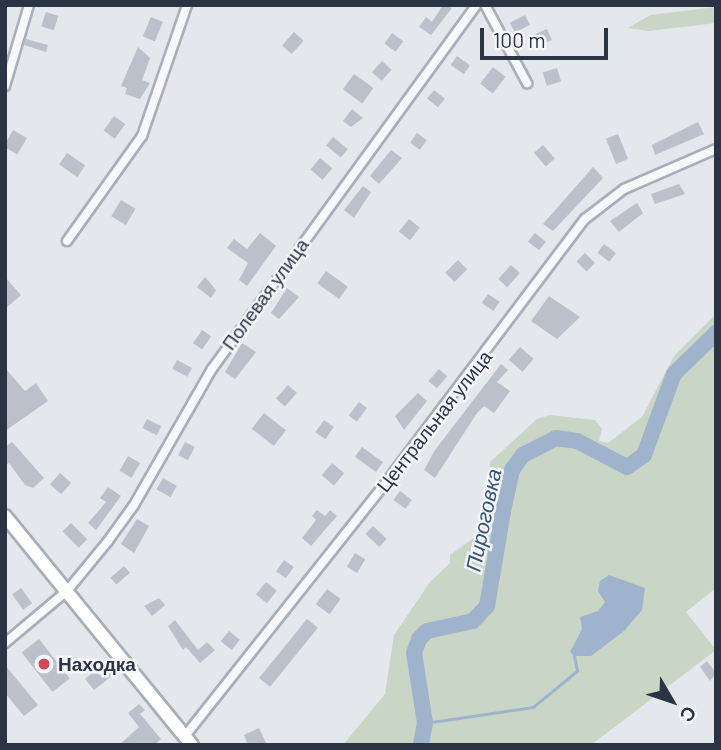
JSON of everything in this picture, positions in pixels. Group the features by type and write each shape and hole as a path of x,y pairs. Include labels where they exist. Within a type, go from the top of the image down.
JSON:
{"main road":[{"path":"5,516 188,740"}],"street":[{"path":"5,86 29,5"},
{"path":"66,241 142,136 187,5"},
{"name":"Полевая улица","path":"5,643 67,591 134,505 212,369 476,5"},
{"path":"485,5 527,83"},
{"name":"Центральная улица","path":"188,740 585,219 624,189 716,149"}],"green space":[{"path":"716,7 716,23 649,31 628,28 650,15"},
{"path":"716,314 716,588 686,612 716,650 591,745 343,745 385,694 394,635 430,582 450,563 450,555 475,537 487,504 490,462 537,419 550,415 595,420 602,429 599,441 608,443 642,417 674,356"}],"water":[{"path":"609,575 645,588 642,610 624,631 591,656 574,656 570,652 582,629 580,617 598,611 605,602 598,591 600,581"}],"building":[{"path":"443,5 452,8 431,35 419,27 426,17 432,22"},
{"path":"46,12 58,16 54,30 41,26"},
{"path":"525,15 530,25 515,33 510,23"},
{"path":"151,17 163,22 155,41 143,36"},
{"path":"547,29 552,40 535,47 531,36"},
{"path":"294,32 304,41 292,54 282,45"},
{"path":"392,33 403,41 396,52 384,44"},
{"path":"26,39 48,45 46,52 24,45"},
{"path":"138,47 150,58 142,80 150,83 140,99 125,94 127,88 121,86"},
{"path":"457,56 470,65 464,74 451,65"},
{"path":"382,61 392,70 382,81 372,72"},
{"path":"493,67 506,77 493,93 480,84"},
{"path":"557,68 561,81 547,86 543,72"},
{"path":"354,74 373,88 362,103 343,89"},
{"path":"434,90 445,99 438,107 427,99"},
{"path":"352,109 363,118 351,127 343,121"},
{"path":"114,116 125,124 115,139 103,131"},
{"path":"698,122 704,134 655,155 652,145"},
{"path":"13,130 27,138 17,154 5,147"},
{"path":"417,133 427,140 420,150 410,143"},
{"path":"618,134 628,159 616,164 606,139"},
{"path":"333,137 348,149 341,158 326,146"},
{"path":"543,145 555,159 546,166 534,153"},
{"path":"391,150 402,158 379,184 370,176"},
{"path":"67,153 85,165 77,177 59,165"},
{"path":"320,158 332,168 323,180 310,169"},
{"path":"593,167 603,178 553,231 543,224"},
{"path":"679,184 685,194 655,204 651,194"},
{"path":"363,186 371,192 354,218 344,210"},
{"path":"121,200 136,209 126,225 111,216"},
{"path":"637,203 643,213 619,232 610,221"},
{"path":"409,219 420,228 410,240 399,231"},
{"path":"260,233 276,246 247,286 239,280 248,263 227,248 234,239 247,249"},
{"path":"535,233 546,242 539,250 528,242"},
{"path":"604,244 616,253 609,262 597,253"},
{"path":"585,253 595,263 586,271 577,261"},
{"path":"458,260 467,269 454,282 445,273"},
{"path":"511,265 520,273 507,287 498,279"},
{"path":"326,271 348,287 339,299 317,283"},
{"path":"5,277 21,295 5,309"},
{"path":"205,277 216,290 211,298 197,287"},
{"path":"287,288 299,297 279,319 271,313"},
{"path":"488,294 500,302 493,311 482,303"},
{"path":"549,296 580,317 557,339 531,321"},
{"path":"202,330 211,336 202,349 193,343"},
{"path":"242,343 256,352 235,379 225,372"},
{"path":"520,347 534,359 522,372 509,360"},
{"path":"177,360 192,368 187,377 172,369"},
{"path":"501,364 508,370 497,382 510,391 494,413 484,406 477,413 435,478 424,470 435,450"},
{"path":"5,368 25,391 36,383 48,401 5,431"},
{"path":"439,369 447,376 437,388 429,381"},
{"path":"288,385 297,393 285,406 276,398"},
{"path":"418,393 427,401 404,430 395,416"},
{"path":"359,402 367,408 357,422 349,416"},
{"path":"264,413 286,430 274,446 252,429"},
{"path":"147,419 161,426 157,435 142,428"},
{"path":"324,420 334,427 325,439 315,432"},
{"path":"12,442 44,478 33,488 25,485 9,463 5,466 5,447"},
{"path":"185,442 195,447 188,460 178,455"},
{"path":"362,447 383,462 376,472 355,457"},
{"path":"128,456 140,463 132,478 120,471"},
{"path":"332,463 344,473 334,486 322,475"},
{"path":"60,473 71,483 61,494 50,484"},
{"path":"163,478 177,486 170,497 156,489"},
{"path":"108,487 121,496 96,530 88,523 106,502 100,498"},
{"path":"400,491 412,500 405,509 393,500"},
{"path":"317,510 325,516 330,510 337,516 311,546 302,538 316,520 312,516"},
{"path":"137,519 149,526 134,553 121,544"},
{"path":"71,523 87,539 79,548 63,531"},
{"path":"373,526 387,539 379,547 365,534"},
{"path":"355,553 365,559 357,573 347,567"},
{"path":"284,560 294,567 286,578 276,571"},
{"path":"124,566 130,573 116,585 110,578"},
{"path":"266,582 277,591 267,603 256,594"},
{"path":"21,588 32,603 23,610 12,594"},
{"path":"327,589 341,599 330,614 316,604"},
{"path":"159,598 165,605 152,616 144,606"},
{"path":"307,619 318,628 270,687 259,678"},
{"path":"175,620 198,650 207,642 215,650 200,663 186,647 183,650 168,626"},
{"path":"229,631 240,640 232,650 221,641"},
{"path":"39,639 70,678 52,692 22,653"},
{"path":"707,661 716,673 710,681 700,667"},
{"path":"5,665 38,705 24,716 5,693"},
{"path":"108,669 113,675 94,690 85,679 96,670 100,676"},
{"path":"139,704 145,710 140,714 161,739 154,745 119,745 139,727 128,713"},
{"path":"259,728 267,745 248,745 244,735"}],"waterway":[{"name":"Пироговка","path":"421,745 425,723 414,653 419,639 427,631 473,621 487,606 512,470 523,455 556,438 577,441 627,467 644,455 674,374 716,333"},
{"path":"425,723 533,707 577,671 574,656"}],"place":[{"name":"Находка","path":"44,664"}]}
